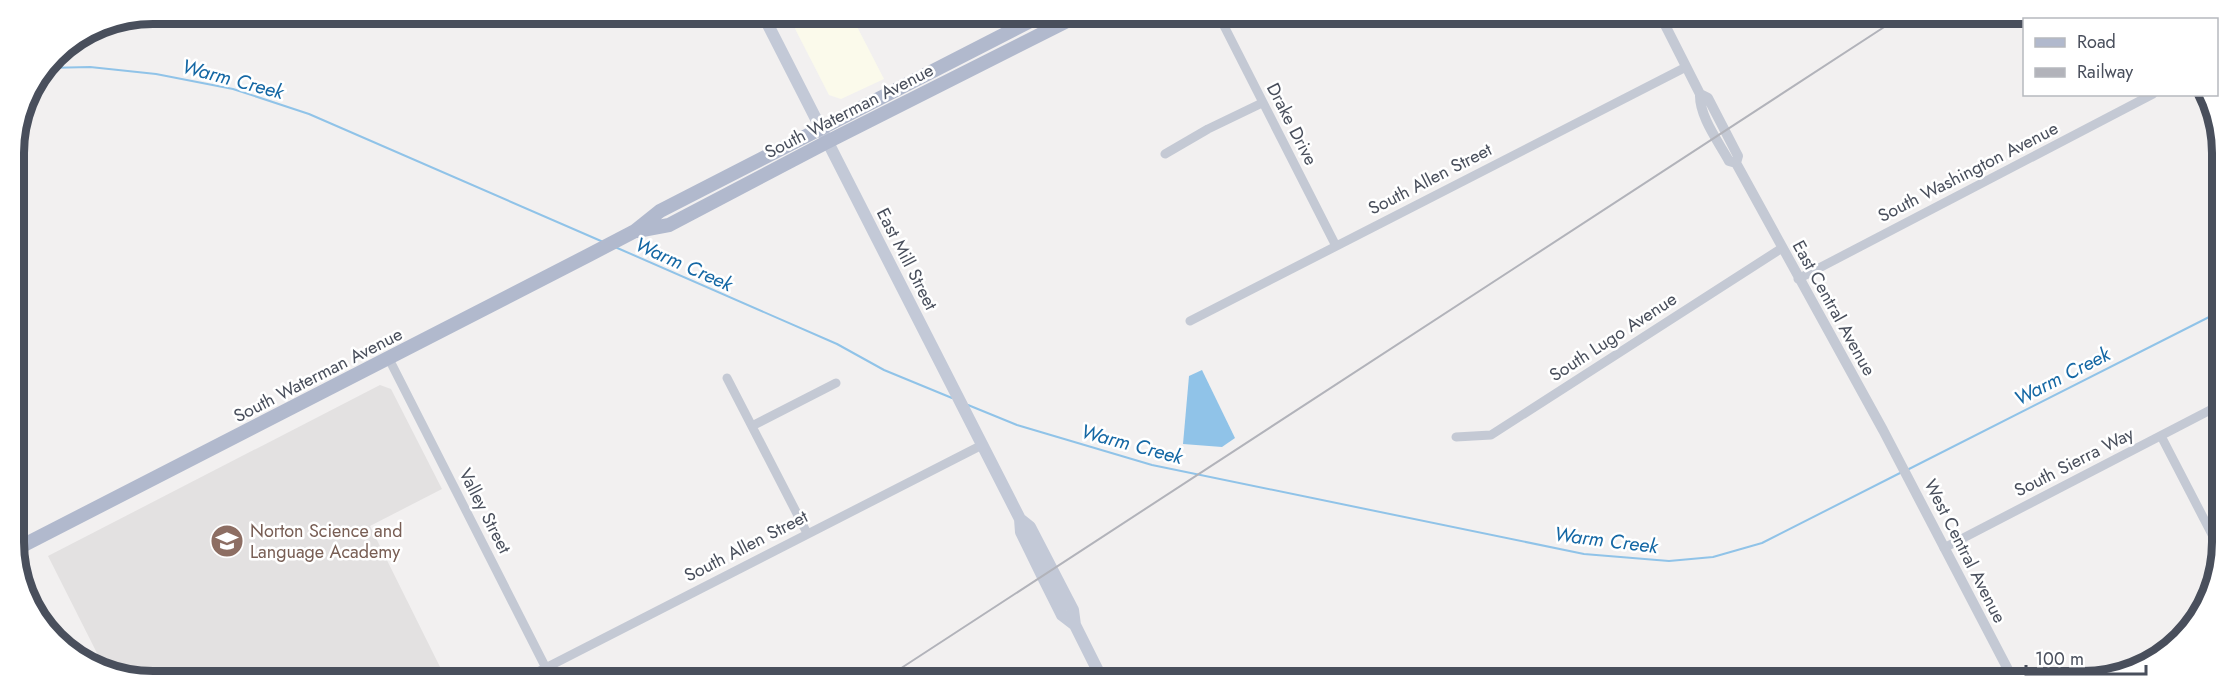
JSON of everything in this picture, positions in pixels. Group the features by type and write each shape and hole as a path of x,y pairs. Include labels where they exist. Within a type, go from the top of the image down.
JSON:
{"main road":[{"name":"East Mill Street","path":"768,24 1020,519 1021,532 1062,615 1075,625 1098,671"},
{"name":"South Waterman Avenue","path":"24,545 578,261 635,231 660,211 1024,24"},
{"name":"South Waterman Avenue","path":"635,231 669,225 1061,24"},
{"path":"669,225 668,216 734,182 742,168"}],"street":[{"name":"Drake Drive","path":"1223,24 1336,246"},
{"name":"East Central Avenue","path":"1665,24 1700,93 1699,104 1729,161 1736,163 1903,468"},
{"name":"South Allen Street","path":"1190,321 1686,66"},
{"name":"South Washington Avenue","path":"1798,279 2149,96"},
{"path":"1165,154 1208,129 1262,103"},
{"name":"South Lugo Avenue","path":"1456,437 1491,435 1782,248"},
{"name":"Valley Street","path":"389,359 548,671"},
{"path":"728,378 807,533"},
{"path":"752,426 836,383"},
{"name":"South Sierra Way","path":"1944,548 2212,409"},
{"path":"2161,436 2212,534"},
{"name":"South Allen Street","path":"538,671 982,444"},
{"name":"West Central Avenue","path":"1903,468 2009,671"}],"shaded area":[{"path":"793,24 856,24 884,79 841,99 829,95"},
{"name":"Norton Science and Language Academy","path":"380,385 391,389 442,489 370,526 442,671 153,671 120,667 100,660 48,556"}],"water":[{"path":"1202,370 1235,438 1222,447 1183,444 1189,376"}],"waterway":[{"name":"Warm Creek","path":"56,68 90,67 156,74 233,89 309,114 601,241"},
{"name":"Warm Creek","path":"615,247 837,344 884,370 952,398"},
{"name":"Warm Creek","path":"1907,470 2212,316"},
{"name":"Warm Creek","path":"968,405 1017,425 1152,465 1584,554 1669,561 1713,557 1762,543 1902,472"}],"railway":[{"path":"897,671 1889,24"}],"place":[{"name":"Norton Science and Language Academy","path":"227,541"}]}
